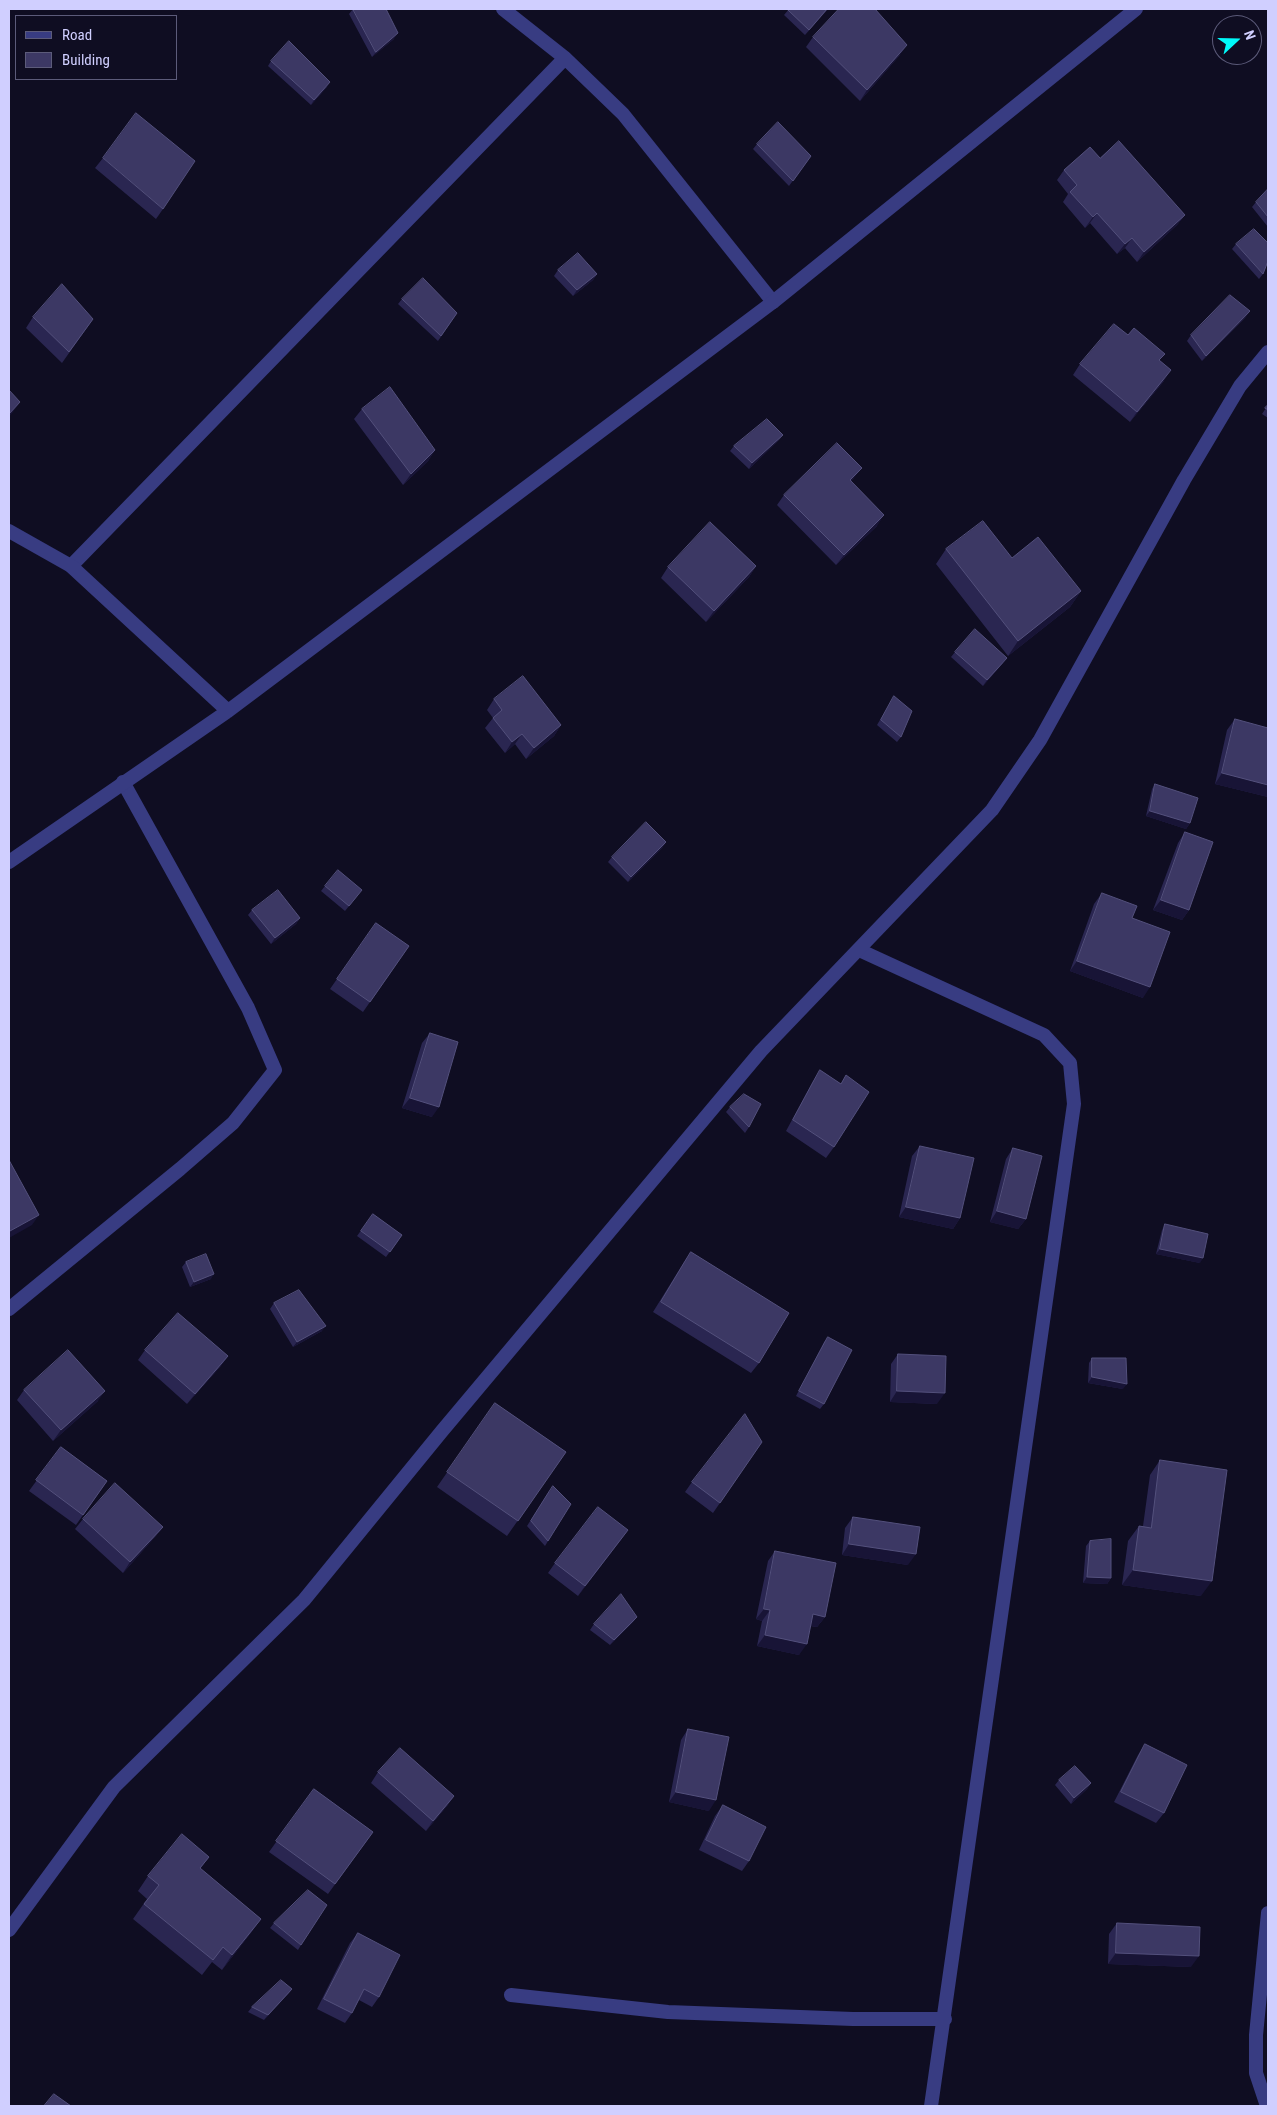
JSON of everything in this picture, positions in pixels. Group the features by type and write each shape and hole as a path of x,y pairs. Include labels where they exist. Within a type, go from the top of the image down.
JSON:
{"street":[{"path":"503,9 565,58 623,114 773,302"},
{"path":"9,862 123,782 228,712 773,302 1136,9"},
{"path":"71,566 565,58"},
{"path":"9,1930 114,1786 304,1600 442,1431 761,1051 992,810 1040,740 1184,480 1240,386 1268,352"},
{"path":"9,530 71,566 228,712"},
{"path":"9,1310 233,1123 276,1070 248,1008 123,782"},
{"path":"859,950 1044,1035 1070,1063 1074,1104 945,2019 931,2106"},
{"path":"1267,2106 1256,2073 1256,2035 1268,1913"},
{"path":"511,1995 668,2012 852,2019 945,2019"}],"building":[{"path":"353,9 386,9 398,33 376,52"},
{"path":"789,9 827,9 809,30"},
{"path":"839,9 875,9 907,45 867,90 813,37"},
{"path":"289,41 330,82 314,100 271,61"},
{"path":"136,113 195,161 163,209 103,158"},
{"path":"778,122 811,156 793,181 757,144"},
{"path":"1119,141 1185,215 1144,252 1132,238 1125,244 1097,213 1093,217 1070,192 1077,185 1064,170 1090,147 1100,158"},
{"path":"1268,189 1268,217 1256,202"},
{"path":"1254,229 1268,243 1268,261 1263,274 1236,244"},
{"path":"578,253 597,274 577,290 558,270"},
{"path":"423,278 457,313 441,336 402,299"},
{"path":"62,284 93,319 69,352 33,317"},
{"path":"1230,295 1250,311 1206,356 1191,335"},
{"path":"1114,324 1128,335 1134,328 1165,354 1159,360 1171,370 1137,412 1080,364"},
{"path":"390,387 435,450 411,474 362,409"},
{"path":"9,390 20,402 9,414"},
{"path":"767,419 783,435 752,463 734,446"},
{"path":"837,443 862,468 850,480 884,515 844,555 784,495"},
{"path":"983,521 1012,558 1038,537 1081,591 1018,641 946,549"},
{"path":"710,522 756,566 714,611 668,567"},
{"path":"975,629 1007,658 987,680 955,652"},
{"path":"523,676 561,725 534,748 522,734 512,742 493,718 502,710 494,699"},
{"path":"894,696 912,711 901,737 881,720"},
{"path":"1235,719 1268,728 1268,785 1222,773"},
{"path":"1155,784 1198,798 1190,823 1150,811"},
{"path":"646,822 666,842 631,877 612,857"},
{"path":"1185,832 1213,842 1189,910 1161,900"},
{"path":"338,870 362,890 349,906 325,886"},
{"path":"278,890 300,918 275,938 252,910"},
{"path":"1102,893 1137,906 1132,918 1170,932 1150,987 1077,961"},
{"path":"376,923 409,946 370,1002 337,979"},
{"path":"430,1033 458,1042 439,1107 410,1098"},
{"path":"820,1070 841,1084 846,1075 869,1092 834,1147 793,1120"},
{"path":"744,1094 761,1104 749,1127 730,1107"},
{"path":"920,1146 974,1158 960,1218 906,1207"},
{"path":"1013,1148 1042,1156 1026,1219 997,1211"},
{"path":"9,1160 39,1215 10,1231 9,1229"},
{"path":"373,1214 402,1235 390,1252 361,1231"},
{"path":"1165,1224 1208,1234 1203,1258 1160,1249"},
{"path":"691,1252 789,1313 759,1363 661,1302"},
{"path":"206,1254 214,1274 194,1282 186,1262"},
{"path":"299,1290 326,1326 297,1342 274,1303"},
{"path":"178,1313 228,1356 195,1394 145,1350"},
{"path":"828,1337 852,1350 824,1404 799,1391"},
{"path":"68,1350 105,1391 61,1430 24,1390"},
{"path":"898,1354 946,1356 945,1393 897,1391"},
{"path":"1092,1358 1126,1358 1127,1384 1092,1377"},
{"path":"495,1403 566,1452 518,1521 447,1472"},
{"path":"745,1414 762,1442 720,1503 692,1482"},
{"path":"61,1447 107,1481 83,1515 36,1480"},
{"path":"1160,1460 1227,1470 1212,1581 1133,1570 1139,1526 1151,1528"},
{"path":"115,1483 163,1527 130,1562 83,1519"},
{"path":"553,1486 571,1504 548,1541 531,1521"},
{"path":"598,1507 628,1530 585,1586 555,1563"},
{"path":"853,1517 920,1527 916,1554 849,1544"},
{"path":"1111,1539 1111,1578 1087,1577 1090,1541"},
{"path":"775,1551 836,1563 825,1617 813,1614 807,1644 765,1635 770,1610 764,1609"},
{"path":"621,1594 637,1617 614,1640 594,1624"},
{"path":"688,1729 729,1737 716,1800 676,1792"},
{"path":"1145,1744 1187,1765 1164,1813 1121,1792"},
{"path":"400,1748 454,1796 433,1821 378,1772"},
{"path":"1075,1766 1091,1783 1074,1798 1059,1780"},
{"path":"314,1789 373,1832 335,1884 276,1841"},
{"path":"723,1805 766,1827 749,1861 706,1840"},
{"path":"182,1834 209,1857 200,1868 261,1919 232,1955 223,1947 213,1960 144,1904 159,1885 148,1876"},
{"path":"308,1890 327,1905 301,1945 274,1923"},
{"path":"1117,1923 1200,1927 1199,1956 1116,1953"},
{"path":"358,1933 400,1955 379,1997 364,1989 352,2013 324,1999"},
{"path":"281,1980 292,1989 268,2015 252,2007"},
{"path":"54,2094 71,2106 44,2106"}]}
